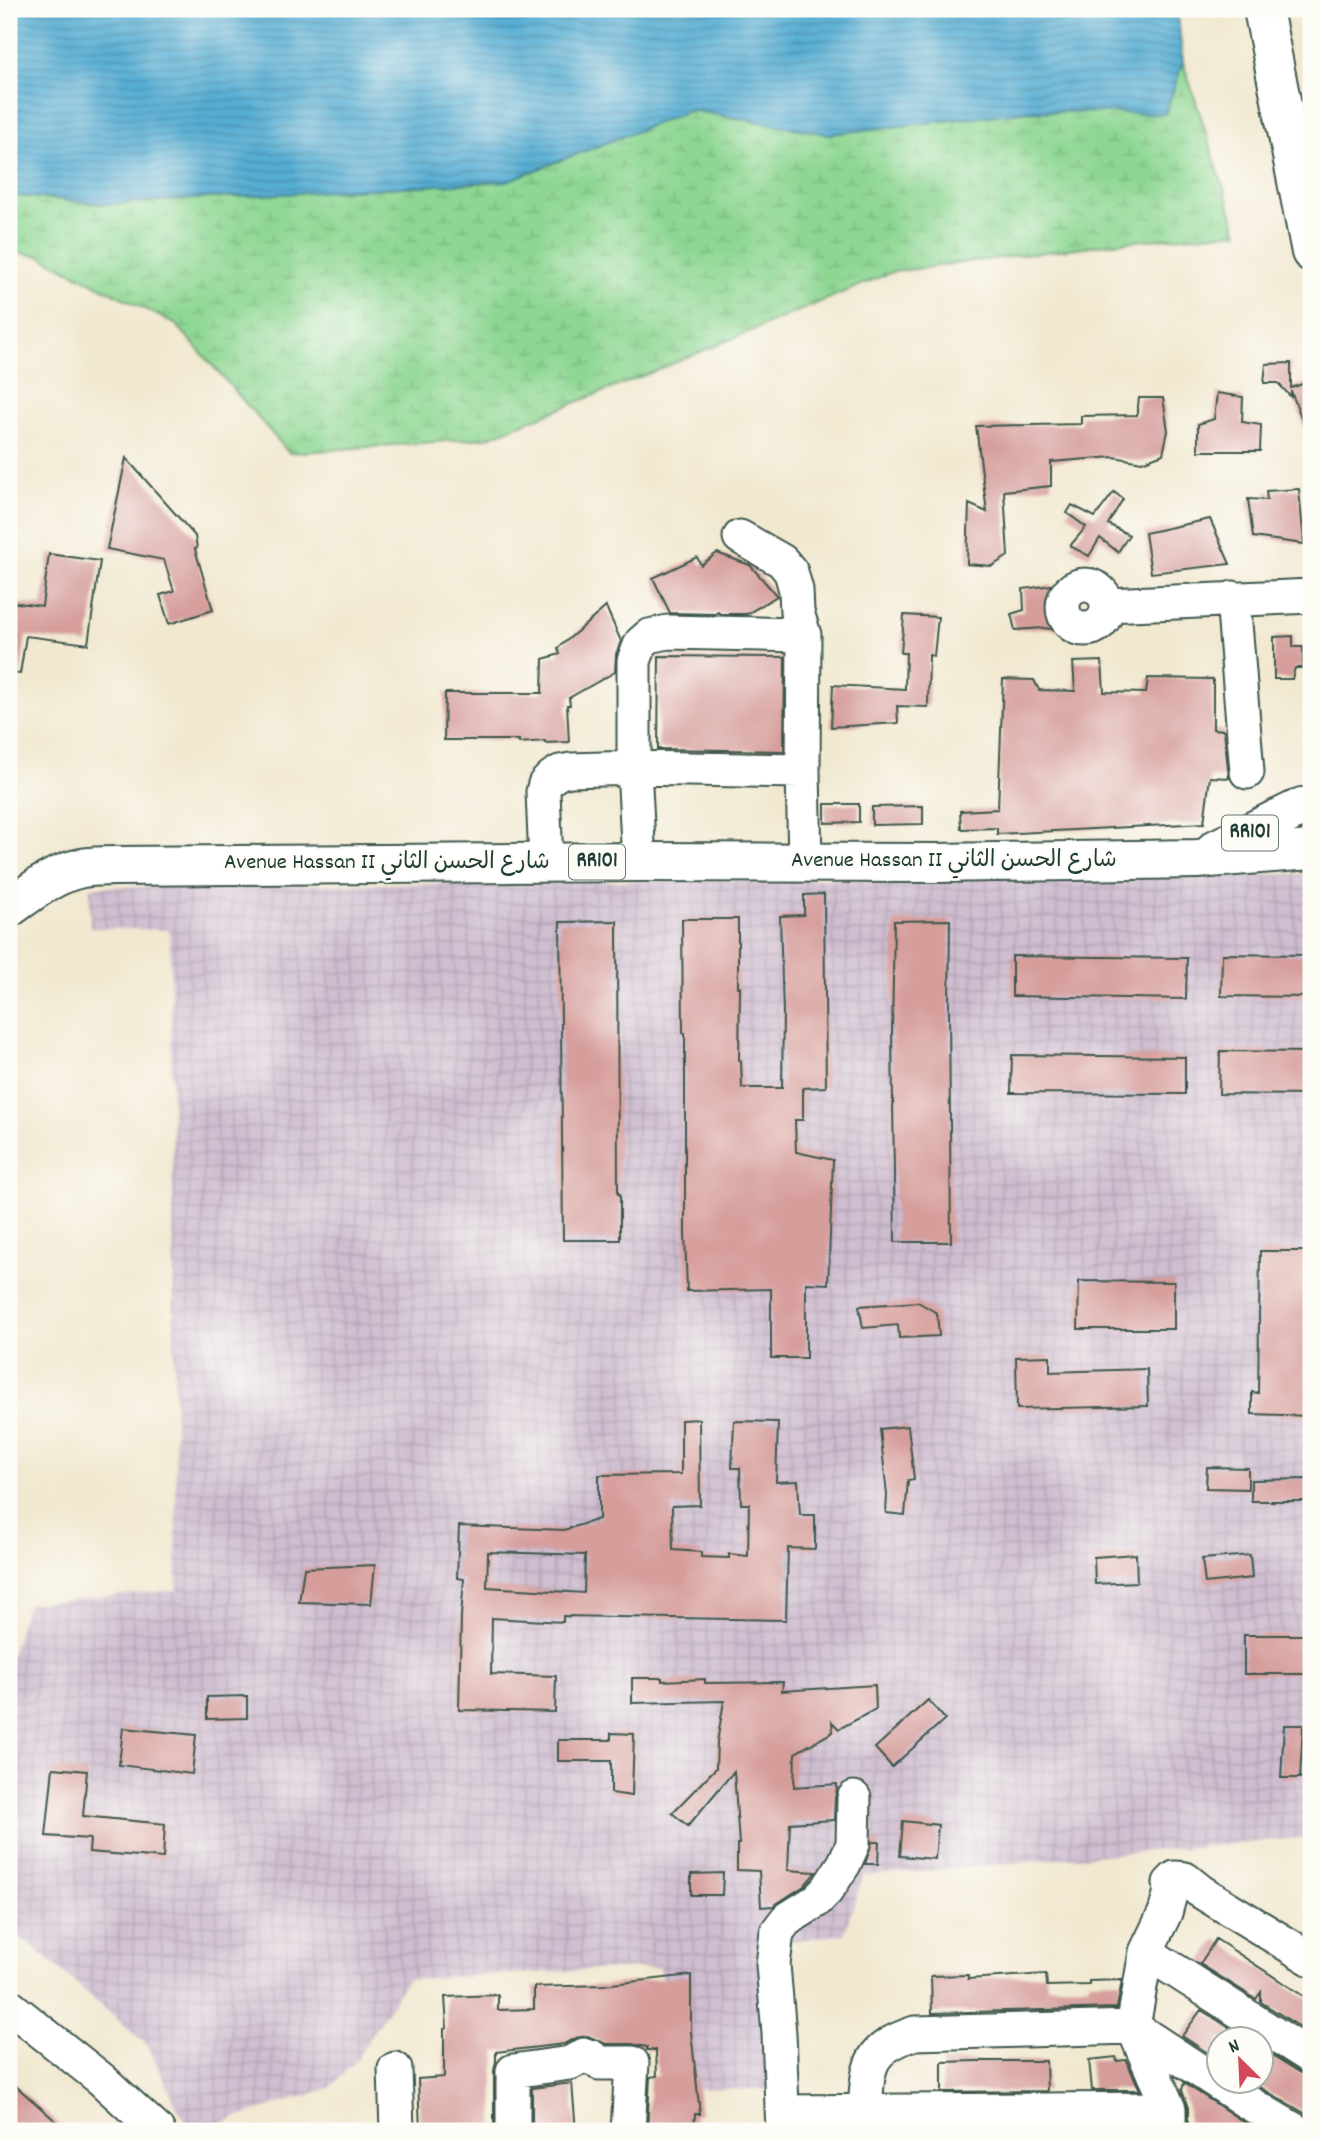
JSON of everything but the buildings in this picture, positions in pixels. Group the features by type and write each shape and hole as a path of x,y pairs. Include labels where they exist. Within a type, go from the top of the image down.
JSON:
{"main road":[{"path":"1263,9 1311,252"},
{"name":"Avenue Hassan II شارع الحسن الثاني","path":"1197,859 1309,804"},
{"name":"Avenue Hassan II شارع الحسن الثاني","path":"9,908 43,884 71,871 129,865 936,863 1197,859 1311,850"}],"street":[{"path":"740,537 782,561 791,572 796,590 797,612 804,635 805,862"},
{"path":"1107,604 1311,596"},
{"path":"1233,598 1247,772"},
{"path":"639,862 634,768 634,661 641,643 649,636 668,632 804,635"},
{"path":"546,862 543,792 545,784 560,772 634,768 803,771"},
{"path":"854,1798 853,1844 844,1864 816,1902 786,1920 777,1932 773,1965 783,2122 865,2111 1169,2120 1133,2027 1146,1952 1168,1903 1170,1883 1175,1878 1185,1879 1311,1959"},
{"path":"1146,1952 1311,2057"},
{"path":"9,2006 101,2079 159,2131"},
{"path":"865,2111 871,2064 884,2046 915,2033 1133,2027 1244,2115 1296,2131"},
{"path":"513,2131 513,2071 570,2063 584,2055 592,2057 598,2063 632,2063 628,2131"},
{"path":"395,2069 397,2131"}],"shaded area":[{"path":"1311,874 1311,1837 863,1876 844,1934 789,1941 792,2056 767,2090 673,2088 660,1967 407,1979 355,2062 330,2088 189,2131 147,2045 33,1946 9,1931 9,1662 27,1604 177,1590 170,930 90,928 90,887"}],"green space":[{"path":"1183,62 1238,232 1122,242 892,272 486,438 289,453 177,325 40,256 9,251 9,195 106,204 507,181 691,110 828,134 1030,111 1165,114"}],"water":[{"path":"9,9 1177,9 1183,62 1165,114 1030,111 828,134 691,110 507,181 106,204 9,195"}]}
